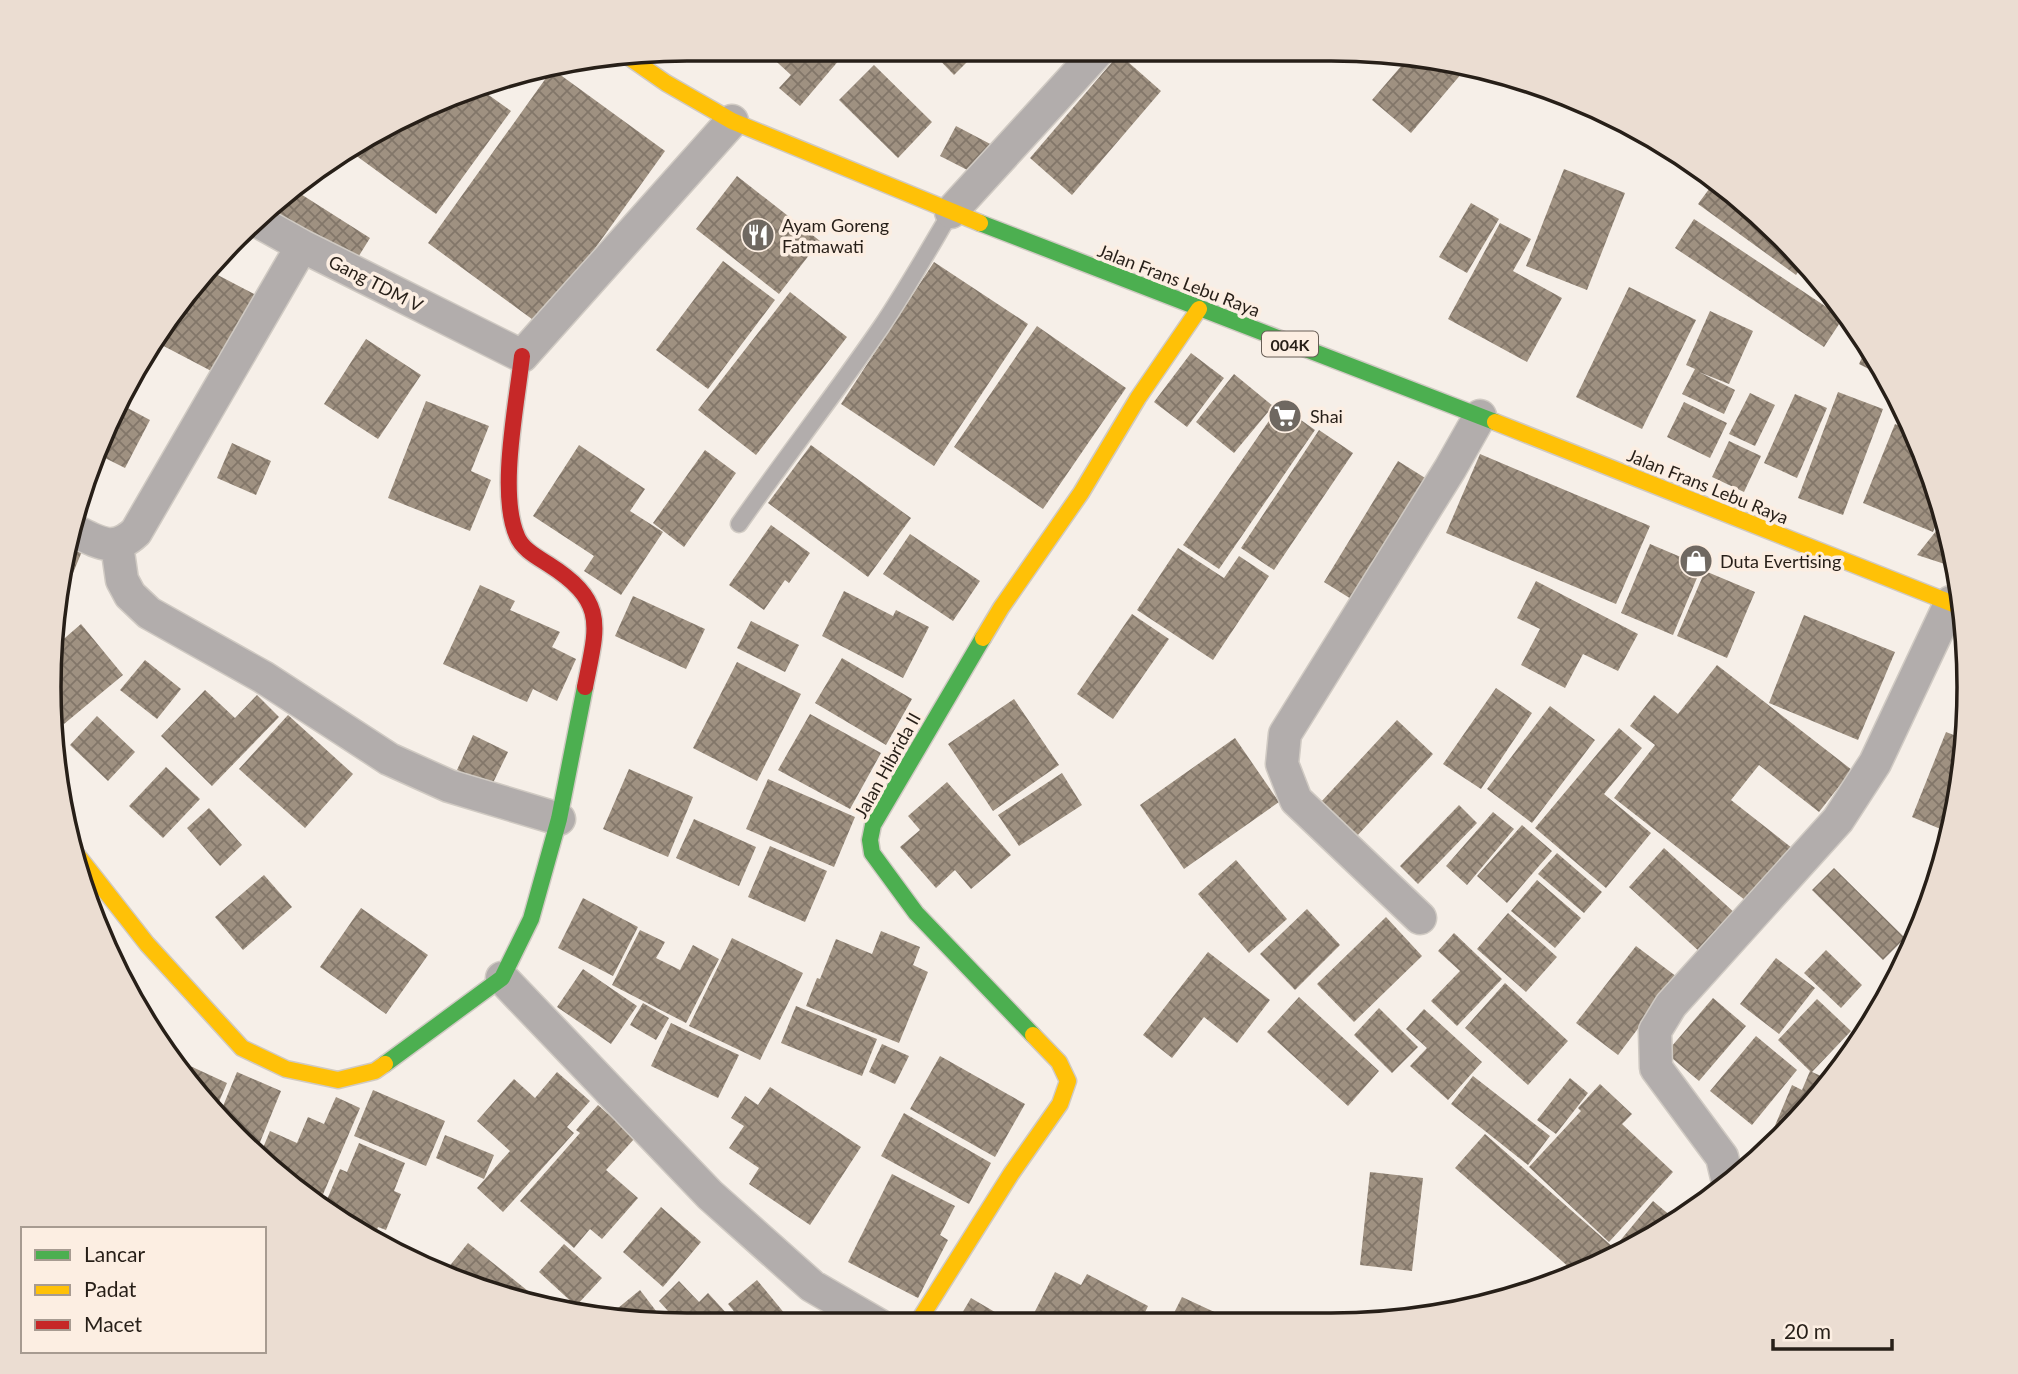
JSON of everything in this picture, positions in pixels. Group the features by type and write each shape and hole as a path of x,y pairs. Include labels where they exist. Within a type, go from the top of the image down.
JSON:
{"street":[{"path":"951,212 1089,61"},
{"name":"Jalan Frans Lebu Raya","path":"638,64 732,121 951,212 1480,416 1951,602"},
{"path":"89,870 147,944 242,1048 286,1069 338,1080 375,1070 502,978 531,919 559,820 594,642 594,613 583,591 568,576 533,555 518,538 514,526 509,488 522,356 732,121"},
{"name":"Gang TDM V","path":"265,225 302,247 522,356"},
{"path":"81,534 96,541 117,545 136,532 302,247"},
{"name":"Jalan Hibrida II","path":"924,1313 1011,1174 1060,1104 1069,1081 1059,1062 916,913 872,853 870,840 873,825 1001,608 1081,493 1138,398 1199,309"},
{"path":"1420,918 1296,800 1282,764 1285,734 1450,469 1480,416"},
{"path":"117,545 122,580 130,595 149,613 263,677 389,759 449,786 559,820"},
{"path":"1726,1172 1723,1157 1656,1068 1655,1031 1671,1006 1838,820 1875,763 1952,612"},
{"path":"502,978 710,1195 812,1286 858,1313"}],"lane":[{"path":"739,524 883,325 951,212"}],"building":[{"path":"776,61 838,61 800,106 779,88 791,75"},
{"path":"941,61 968,61 954,75"},
{"path":"1113,61 1127,61 1161,91 1072,195 1030,158"},
{"path":"874,65 932,122 898,158 839,100"},
{"path":"1401,66 1460,75 1411,133 1372,100"},
{"path":"560,74 665,151 540,325 428,243 546,78"},
{"path":"487,94 511,111 436,214 357,156 410,126"},
{"path":"956,126 996,147 981,177 940,156"},
{"path":"1564,169 1625,193 1587,290 1526,266"},
{"name":"Ayam Goreng Fatmawati","path":"737,176 820,241 779,294 696,229"},
{"path":"1709,189 1773,245 1798,271 1796,275 1698,204"},
{"path":"302,195 370,238 352,267 273,218"},
{"path":"1471,203 1499,219 1467,273 1439,257"},
{"path":"1694,219 1829,309 1840,323 1824,347 1675,248"},
{"path":"1500,223 1531,239 1513,271 1562,298 1527,362 1448,319"},
{"path":"723,261 775,300 708,389 656,350"},
{"path":"934,262 1028,324 934,466 841,404"},
{"path":"217,274 256,295 215,373 163,346"},
{"path":"1629,287 1696,320 1642,429 1576,397"},
{"path":"790,292 847,337 756,455 698,410"},
{"path":"1710,311 1753,331 1729,384 1699,372 1735,390 1724,414 1682,394 1695,369 1686,365"},
{"path":"1037,326 1126,388 1043,509 954,447"},
{"path":"366,339 421,375 378,439 324,404"},
{"path":"1191,353 1224,378 1187,427 1154,402"},
{"path":"1862,357 1870,370 1859,364"},
{"path":"1234,374 1273,406 1234,453 1196,422"},
{"path":"1838,392 1883,409 1843,515 1798,498"},
{"path":"1750,393 1775,405 1755,446 1729,434"},
{"path":"1795,394 1827,408 1797,478 1764,463"},
{"path":"426,401 489,426 471,471 491,480 470,531 388,498"},
{"path":"1684,402 1727,423 1710,458 1667,437"},
{"path":"1280,405 1315,430 1219,569 1183,545"},
{"path":"127,408 150,420 125,468 105,458"},
{"path":"1895,424 1899,426 1924,486 1935,526 1933,532 1863,503"},
{"path":"1319,430 1353,453 1274,570 1241,548"},
{"path":"1729,441 1761,456 1744,492 1712,477"},
{"path":"232,443 271,461 256,495 217,478"},
{"path":"579,445 645,489 630,511 663,532 621,595 584,571 594,556 533,516"},
{"path":"811,445 911,518 868,577 768,503"},
{"path":"705,450 736,473 684,547 653,523"},
{"path":"1480,454 1650,526 1616,604 1446,533"},
{"path":"1398,461 1430,481 1356,602 1324,582"},
{"path":"771,525 810,553 789,583 785,580 764,610 729,585"},
{"path":"1936,531 1945,564 1917,555"},
{"path":"910,534 980,581 953,621 883,574"},
{"path":"1650,544 1702,566 1673,635 1621,613"},
{"path":"78,547 83,549 71,578"},
{"path":"1178,548 1224,578 1239,556 1269,576 1213,660 1137,610"},
{"path":"1705,571 1755,592 1727,658 1677,636"},
{"path":"1536,581 1638,634 1618,671 1583,654 1565,688 1521,665 1540,629 1517,618"},
{"path":"480,585 515,601 510,610 560,632 552,647 576,659 557,701 533,689 527,702 443,664"},
{"path":"844,591 893,616 896,610 929,627 903,678 822,636"},
{"path":"633,596 705,629 686,669 615,636"},
{"path":"1132,614 1169,639 1113,719 1077,694"},
{"path":"1804,615 1895,652 1858,740 1769,703"},
{"path":"751,621 799,645 785,672 737,648"},
{"path":"81,624 123,675 64,724 61,687 64,639"},
{"path":"842,658 912,699 886,745 815,703"},
{"path":"145,660 181,689 157,719 120,690"},
{"path":"737,662 801,694 757,781 693,748"},
{"path":"1717,665 1852,770 1819,812 1759,765 1731,800 1792,848 1750,904 1614,798 1655,745 1630,726 1654,695 1678,714"},
{"path":"1496,688 1532,713 1481,789 1443,764"},
{"path":"205,690 235,718 257,695 279,717 212,786 161,736"},
{"path":"1014,699 1059,765 993,811 948,744"},
{"path":"1550,706 1595,740 1532,823 1487,789"},
{"path":"810,714 881,753 850,809 778,770"},
{"path":"288,715 353,774 305,828 239,769"},
{"path":"97,716 135,752 108,781 70,745"},
{"path":"1397,720 1433,754 1356,837 1320,803"},
{"path":"1619,728 1642,748 1604,794 1651,833 1606,888 1535,828"},
{"path":"1946,732 1954,735 1940,829 1912,817"},
{"path":"473,735 508,752 491,787 457,770"},
{"path":"1235,738 1279,802 1184,869 1140,805"},
{"path":"166,767 200,799 163,838 129,806"},
{"path":"629,769 693,797 668,857 603,829"},
{"path":"1062,773 1082,805 1019,846 998,815"},
{"path":"768,779 855,817 834,867 746,829"},
{"path":"947,782 1011,855 971,889 955,870 936,888 900,847 920,830 908,816"},
{"path":"1459,805 1477,823 1418,884 1400,866"},
{"path":"209,808 242,845 220,866 187,828"},
{"path":"1493,812 1514,829 1467,885 1446,866"},
{"path":"694,819 756,847 739,886 676,858"},
{"path":"1522,825 1552,851 1507,903 1477,876"},
{"path":"770,846 827,871 805,922 748,897"},
{"path":"1664,848 1737,915 1702,954 1629,887"},
{"path":"1557,853 1602,892 1584,913 1538,874"},
{"path":"1236,860 1287,919 1249,953 1198,894"},
{"path":"1834,868 1904,937 1903,940 1883,960 1812,890"},
{"path":"264,875 292,907 243,950 215,917"},
{"path":"1537,880 1581,918 1555,948 1511,911"},
{"path":"583,898 638,927 613,976 558,948"},
{"path":"361,908 428,955 386,1014 320,967"},
{"path":"1307,909 1340,945 1295,990 1260,954"},
{"path":"1508,913 1557,957 1526,992 1477,949"},
{"path":"1386,917 1422,956 1354,1022 1317,984"},
{"path":"640,930 665,942 656,958 680,970 693,945 719,959 686,1023 612,985"},
{"path":"881,931 920,947 913,965 928,972 899,1043 806,1006 836,939 872,954"},
{"path":"1454,933 1502,979 1457,1026 1431,1001 1460,971 1438,951"},
{"path":"732,938 803,973 760,1060 689,1026"},
{"path":"1636,946 1677,977 1618,1055 1576,1023"},
{"path":"1826,950 1862,985 1841,1008 1804,973"},
{"path":"1208,952 1270,1000 1237,1043 1204,1017 1172,1058 1143,1035"},
{"path":"1776,958 1815,988 1779,1034 1740,1004"},
{"path":"583,969 637,1006 611,1044 557,1007"},
{"path":"1505,983 1568,1041 1528,1085 1465,1028"},
{"path":"1299,997 1379,1071 1348,1106 1267,1032"},
{"path":"1713,998 1746,1026 1699,1081 1666,1053"},
{"path":"1817,999 1851,1031 1812,1072 1821,1076 1774,1128 1792,1085 1802,1090 1810,1071 1778,1040"},
{"path":"643,1003 669,1018 656,1040 630,1025"},
{"path":"796,1006 877,1039 862,1076 781,1043"},
{"path":"1379,1008 1418,1047 1392,1073 1354,1035"},
{"path":"1424,1009 1482,1062 1448,1100 1410,1066 1427,1048 1406,1029"},
{"path":"671,1023 739,1055 718,1098 651,1066"},
{"path":"1756,1036 1797,1070 1752,1125 1710,1091"},
{"path":"882,1044 909,1056 895,1084 869,1072"},
{"path":"940,1056 1025,1104 995,1157 910,1109"},
{"path":"189,1066 227,1083 219,1102"},
{"path":"237,1072 281,1091 260,1143 223,1106"},
{"path":"557,1072 590,1101 567,1127 574,1133 503,1212 477,1188 510,1151 477,1121 514,1079 535,1098"},
{"path":"1473,1076 1550,1136 1528,1165 1451,1104"},
{"path":"1570,1078 1588,1093 1556,1134 1537,1120"},
{"path":"1600,1084 1632,1114 1622,1124 1673,1172 1609,1242 1529,1167 1581,1111 1578,1108"},
{"path":"770,1087 861,1147 810,1225 749,1184 759,1168 729,1148 744,1126 731,1118 745,1096 758,1105"},
{"path":"373,1090 445,1121 426,1166 354,1136"},
{"path":"336,1097 360,1108 323,1195 263,1147 270,1131 297,1143 308,1117 324,1124"},
{"path":"598,1105 635,1138 606,1170 638,1198 602,1239 590,1229 574,1248 520,1201 580,1133 576,1130"},
{"path":"904,1113 991,1163 969,1204 881,1156"},
{"path":"1485,1134 1612,1246 1568,1266 1455,1168"},
{"path":"445,1135 494,1155 484,1179 436,1158"},
{"path":"359,1143 405,1163 394,1191 401,1194 386,1230 378,1227 377,1230 374,1229 327,1199 340,1169 347,1172"},
{"path":"1370,1172 1423,1178 1412,1271 1360,1265"},
{"path":"892,1174 955,1206 940,1235 948,1240 918,1298 848,1262"},
{"path":"1653,1201 1668,1214 1619,1242"},
{"path":"661,1207 701,1242 663,1287 623,1252"},
{"path":"468,1243 529,1292 486,1280 450,1266"},
{"path":"564,1244 602,1278 579,1303 572,1302 539,1272"},
{"path":"1055,1272 1081,1285 1087,1274 1148,1306 1145,1313 1034,1313"},
{"path":"757,1280 784,1313 735,1313 728,1304"},
{"path":"679,1281 699,1302 708,1293 726,1313 669,1312 659,1301"},
{"path":"640,1290 656,1312 646,1311 618,1308"},
{"path":"1182,1297 1217,1313 1174,1313"},
{"path":"971,1298 997,1313 962,1313"}],"traffic: fast":[{"path":"980,223 1495,422"},
{"path":"983,638 873,825 870,840 872,853 916,913 1033,1035"},
{"path":"385,1064 502,978 531,919 559,819 585,687"}],"traffic: slow":[{"path":"638,64 732,121 980,223"},
{"path":"983,638 1081,493 1138,398 1199,309"},
{"path":"1495,422 1951,603"},
{"path":"89,870 147,944 242,1048 286,1069 338,1080 375,1071 385,1064"},
{"path":"924,1313 1011,1174 1060,1104 1068,1081 1059,1062 1033,1035"}],"traffic: jam":[{"path":"522,356 510,448 509,496 512,518 522,545 567,578 581,591 589,604 594,617 594,631 585,687"}],"place":[{"name":"Ayam Goreng Fatmawati","path":"758,235"},
{"name":"Shai","path":"1285,416"},
{"name":"Duta Evertising","path":"1696,561"}]}
